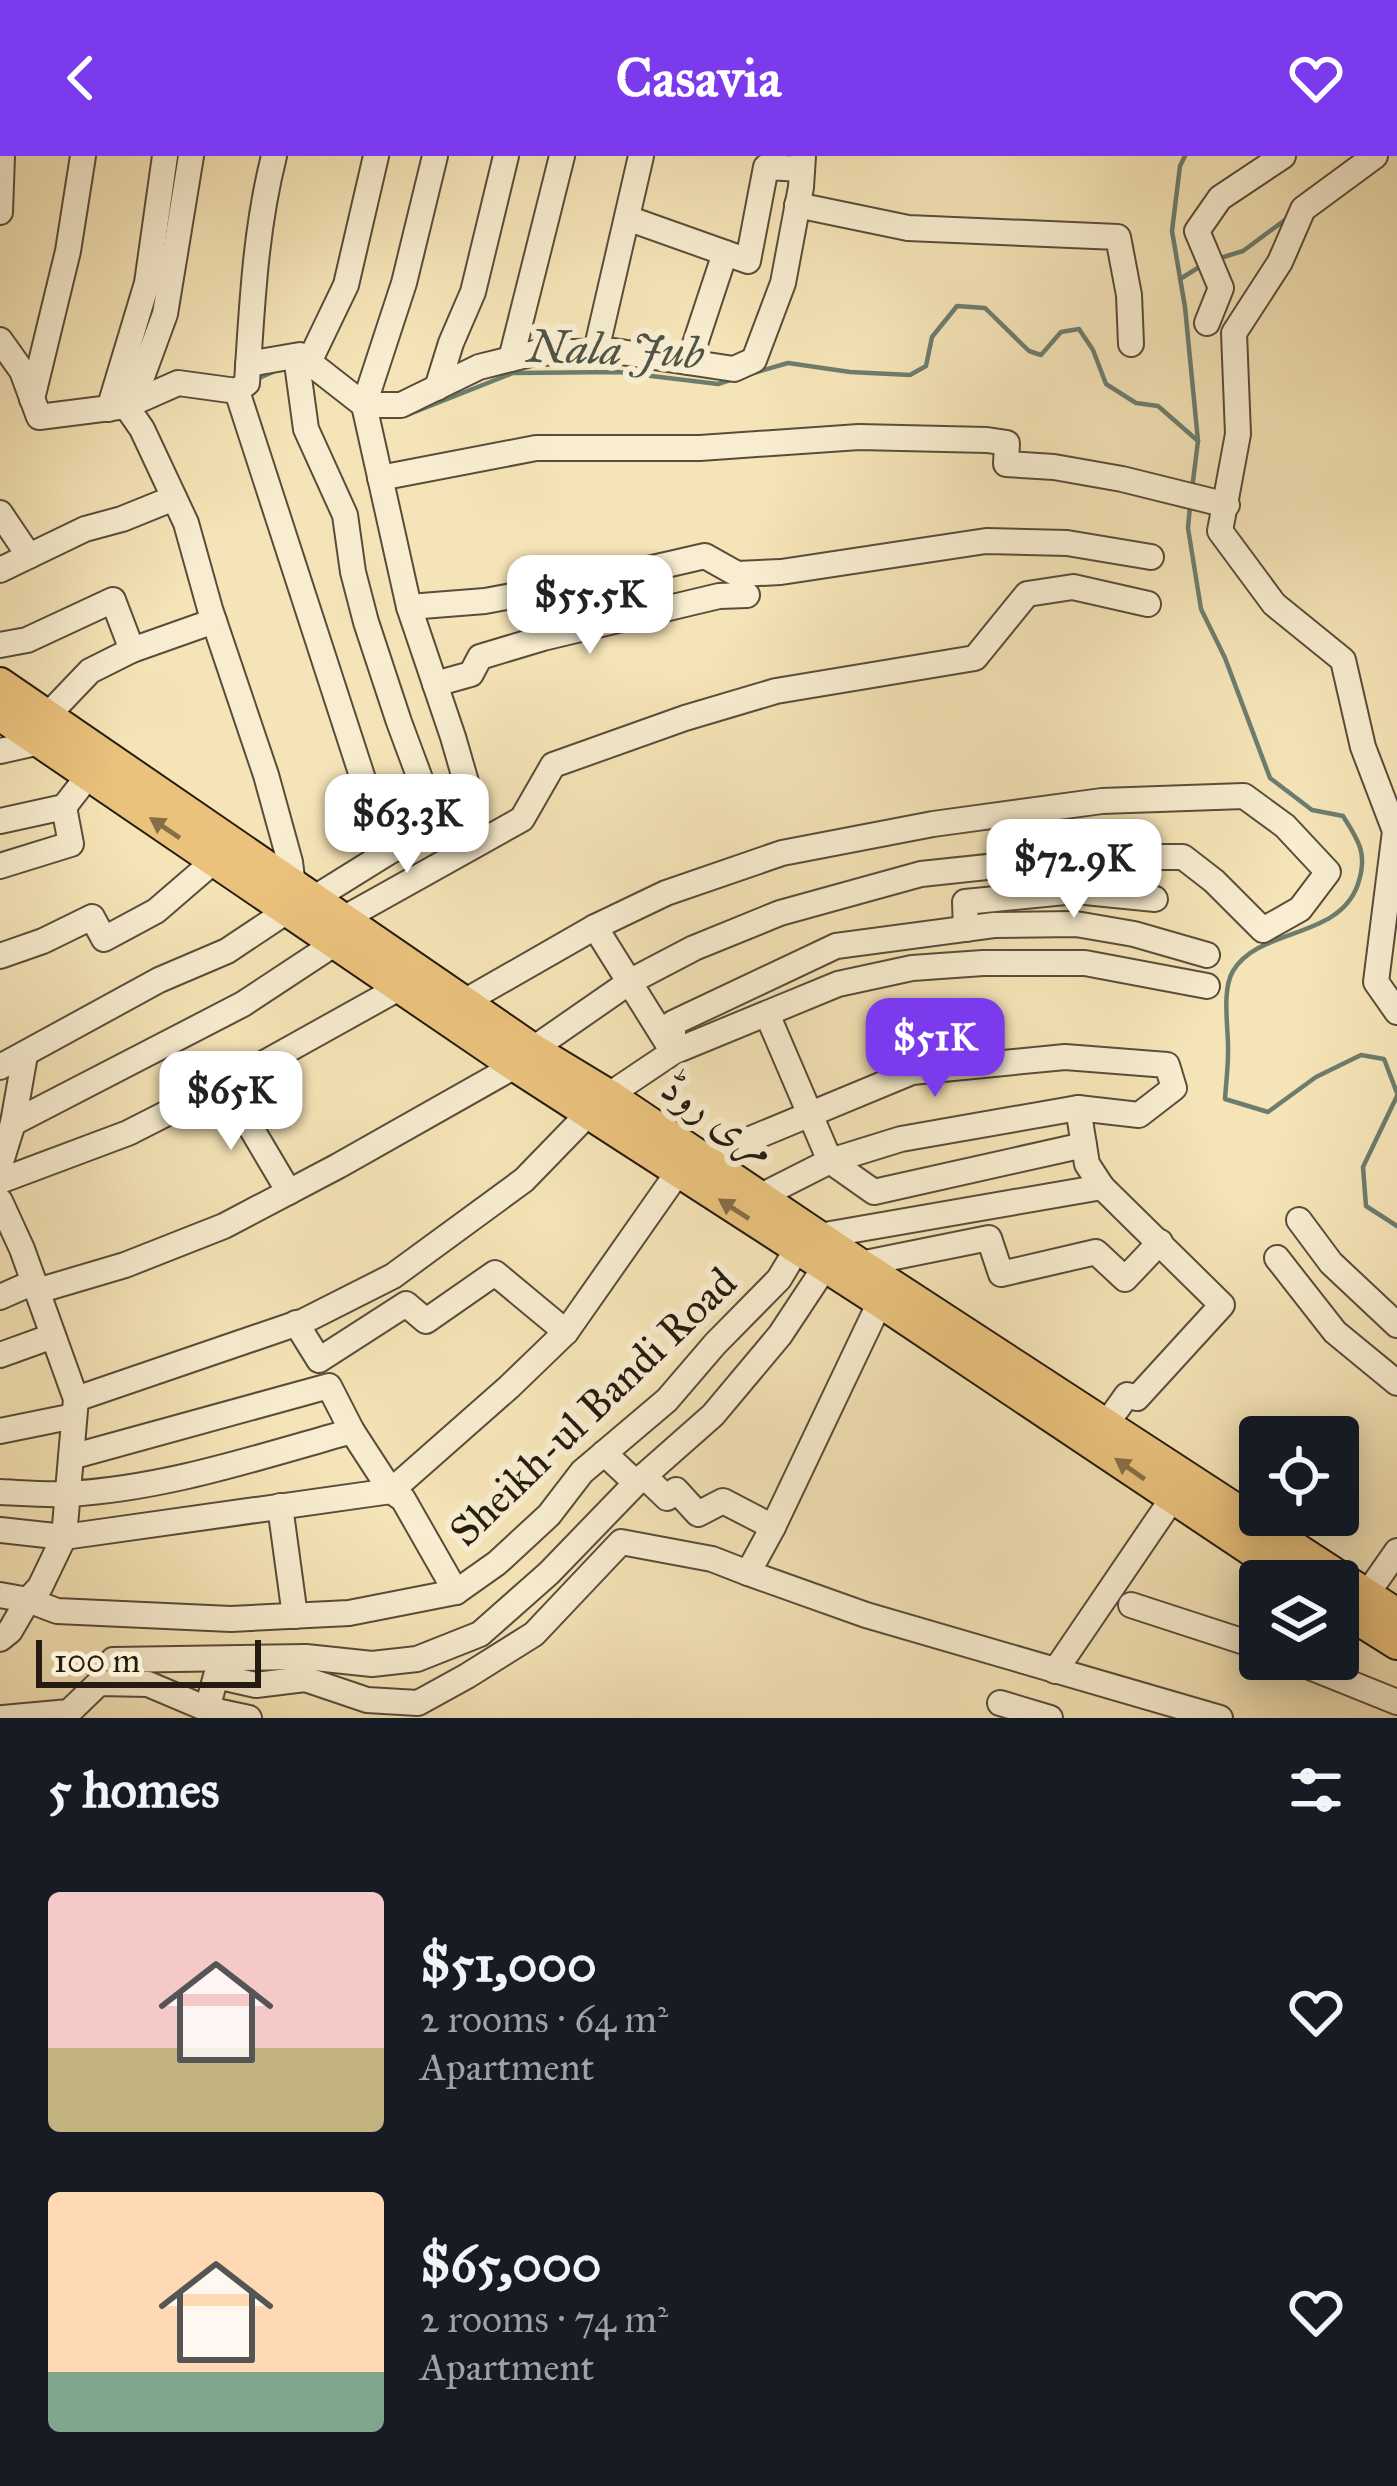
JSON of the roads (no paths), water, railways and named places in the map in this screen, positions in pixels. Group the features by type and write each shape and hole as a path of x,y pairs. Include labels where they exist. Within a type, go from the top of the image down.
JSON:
{"main road":[{"name":"مری روڈ","path":"0,683 80,759 214,861 298,899"},
{"name":"مری روڈ","path":"0,715 44,728"},
{"name":"مری روڈ","path":"80,759 298,899 399,988 760,1196 814,1251 860,1264 1397,1614"},
{"name":"مری روڈ","path":"339,932 464,1002 524,1058"},
{"name":"مری روڈ","path":"693,1161 880,1303 1265,1560"},
{"path":"1359,1620 1397,1644"}],"street":[{"path":"0,212 2,156"},
{"path":"32,398 68,251 83,156"},
{"path":"122,406 148,283 165,156"},
{"path":"122,406 165,314 191,156"},
{"path":"0,340 22,371 39,418 122,406 178,383 237,391 247,383 254,262 274,156"},
{"path":"376,156 346,284 302,359 306,429 345,515 366,622 438,827"},
{"path":"0,1067 159,980 227,951 298,899 473,806 409,607 364,405 404,284 435,156"},
{"path":"436,388 473,292 506,156"},
{"path":"511,359 562,156"},
{"path":"596,351 641,156"},
{"path":"1207,323 1221,288 1197,231 1220,198 1283,156"},
{"path":"1375,156 1303,209 1280,262 1234,333 1238,434 1220,531 1274,604 1343,660 1363,747 1395,831 1376,982 1397,1012"},
{"path":"248,364 302,359 358,403 400,405 479,367 535,353 614,351 734,369 754,360 783,283 802,163 766,167 748,261 627,218"},
{"path":"797,206 908,228 1118,237 1129,295 1131,344"},
{"path":"689,362 724,253"},
{"path":"237,391 387,853"},
{"path":"122,406 142,429 186,524 266,776 298,899"},
{"path":"380,478 536,448 700,448 859,437 987,440 1007,442 1006,464 1122,479 1227,505"},
{"path":"0,570 85,529 174,498"},
{"path":"0,513 29,556"},
{"path":"409,607 485,602 705,556 737,574 781,572 986,541 1067,543 1150,557"},
{"path":"13,1123 243,1004 339,932 522,819 553,765 685,718 776,692 976,658 1027,594 1072,587 1148,604"},
{"path":"435,684 471,674 480,657 543,638 719,596 747,595"},
{"path":"0,645 27,640 113,600 132,650"},
{"path":"0,752 44,728 90,671 132,650 214,621"},
{"path":"0,866 71,844 64,808 80,759"},
{"path":"0,1297 145,1257 224,1226 524,1058 631,981 694,948 780,913 921,874 1081,857 1183,857 1263,930 1300,909 1328,872 1285,826 1244,796 1102,801 934,824 782,853 666,893 595,927 464,1002"},
{"path":"0,821 64,808"},
{"path":"0,956 92,917 104,939 156,911 214,861"},
{"path":"967,929 965,902 1075,891 1155,899"},
{"path":"673,1052 673,1023 836,946 994,925 1076,924 1134,934 1207,956"},
{"path":"595,927 673,1052"},
{"path":"0,1431 296,1323 393,1276 524,1180 599,1104 673,1052 838,984 912,968 1085,963 1207,986"},
{"path":"0,1181 128,1132 399,988"},
{"path":"767,1014 830,1161 874,1192 1084,1144"},
{"path":"0,1165 25,1055"},
{"path":"0,1530 64,1537 391,1491 566,1332 693,1161 912,1072 1065,1057 1167,1065 1174,1088 1139,1114 1078,1108 901,1138 830,1161 760,1196"},
{"path":"225,1084 289,1192"},
{"path":"1078,1108 1087,1164 1102,1187 1222,1304 1137,1398 1127,1395 1108,1423"},
{"path":"113,1660 306,1657 372,1664 418,1659 480,1634 713,1415 780,1335 814,1251 1102,1187"},
{"path":"0,1639 40,1587 64,1537 75,1407 22,1249 1,1211"},
{"path":"1299,1220 1331,1263 1397,1324"},
{"path":"860,1264 989,1238 1001,1274 1096,1252 1125,1280 1160,1242"},
{"name":"Sheikh-ul Bandi Road","path":"0,1595 57,1611 231,1618 349,1613 456,1592 497,1564 549,1515 582,1472 667,1400 778,1280 814,1251"},
{"path":"1277,1258 1335,1332 1397,1384"},
{"path":"296,1323 319,1360 406,1304 426,1321 495,1274 566,1332"},
{"path":"748,1573 880,1303"},
{"path":"0,1354 53,1336"},
{"path":"71,1456 329,1386 391,1491 403,1498 456,1592"},
{"path":"0,1492 68,1494 141,1484 218,1469 352,1431"},
{"path":"604,1454 667,1498 676,1490 698,1514 723,1501 773,1527"},
{"path":"1055,1671 1172,1499"},
{"path":"280,1506 295,1616"},
{"path":"207,1708 216,1676 256,1685 305,1679 367,1700 418,1703 534,1634 621,1542 712,1558 866,1615 1220,1718"},
{"path":"1367,1594 1397,1551"},
{"path":"1131,1605 1239,1640"},
{"path":"1342,1680 1397,1702"},
{"path":"3,1718 68,1712 98,1682 148,1684 207,1708 249,1718"},
{"path":"1000,1703 1050,1718"}],"waterway":[{"name":"Nala Jub","path":"1185,156 1172,231 1198,441 1192,489"},
{"path":"1217,259 1243,251 1289,217"},
{"path":"1180,279 1201,266"},
{"name":"Nala Jub","path":"750,374 788,363 910,375 926,366 932,337 957,306 985,308 1029,351 1041,355 1061,332 1079,329 1106,384 1136,403 1158,406 1198,441"},
{"name":"Nala Jub","path":"255,380 277,370"},
{"name":"Nala Jub","path":"407,415 513,373 618,372 718,384 733,379"},
{"name":"Nala Jub","path":"1190,506 1188,528 1201,609 1225,658 1270,778 1312,810 1343,816 1362,856 1358,884 1334,915 1261,947 1233,971 1226,1000 1225,1099 1268,1112 1316,1077 1361,1055 1384,1059 1397,1093"},
{"name":"Nala Jub","path":"1397,1096 1363,1167 1366,1206 1397,1226"}]}
